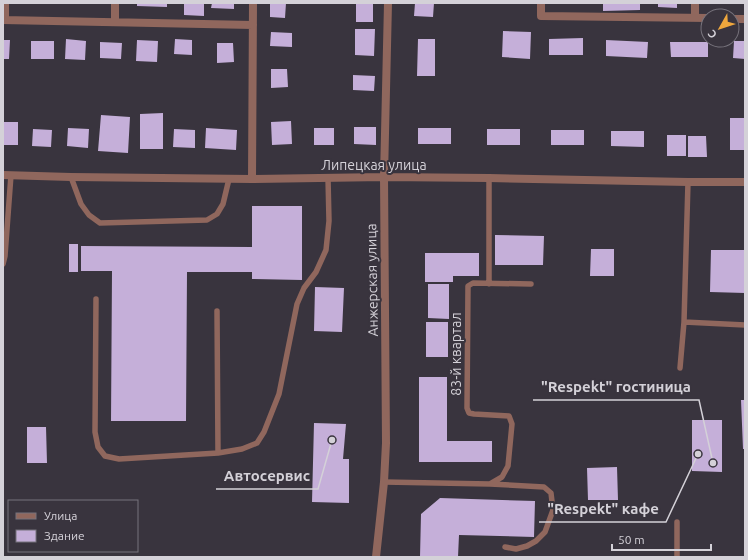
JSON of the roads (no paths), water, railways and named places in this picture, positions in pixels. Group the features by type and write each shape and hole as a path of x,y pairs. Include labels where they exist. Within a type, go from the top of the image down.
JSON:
{"street":[{"path":"5,3 4,20 253,25"},
{"path":"115,3 115,22"},
{"path":"252,179 253,3"},
{"name":"Анжерская улица","path":"376,557 384,482 386,443 384,177 388,3"},
{"path":"541,3 541,16 700,18"},
{"path":"695,18 696,3"},
{"name":"Липецкая улица","path":"7,176 229,179 384,177 745,182"}],"lane":[{"path":"3,264 5,256 7,176"},
{"path":"71,177 81,204 89,215 100,223 208,220 217,214 223,204 229,179"},
{"path":"96,299 95,432 98,447 105,456 119,459 218,453 242,449 257,443 264,432 279,394 297,304 304,288 316,272 326,250 329,221 328,178"},
{"path":"489,178 489,284"},
{"path":"680,368 684,322 688,182"},
{"name":"83-й квартал","path":"490,484 502,477 508,466 512,424 509,416 474,414 469,412 468,286 473,283 531,284"},
{"path":"217,311 218,453"},
{"path":"684,322 745,325"},
{"path":"384,482 490,484 544,487 551,493 553,510 545,532 536,541 527,546 516,549 505,547"},
{"path":"676,522 677,557"}],"place":[{"name":"Автосервис","path":"332,440"},
{"name":"\"Respekt\" кафе","path":"698,454"},
{"name":"\"Respekt\" гостиница","path":"713,463"}]}
